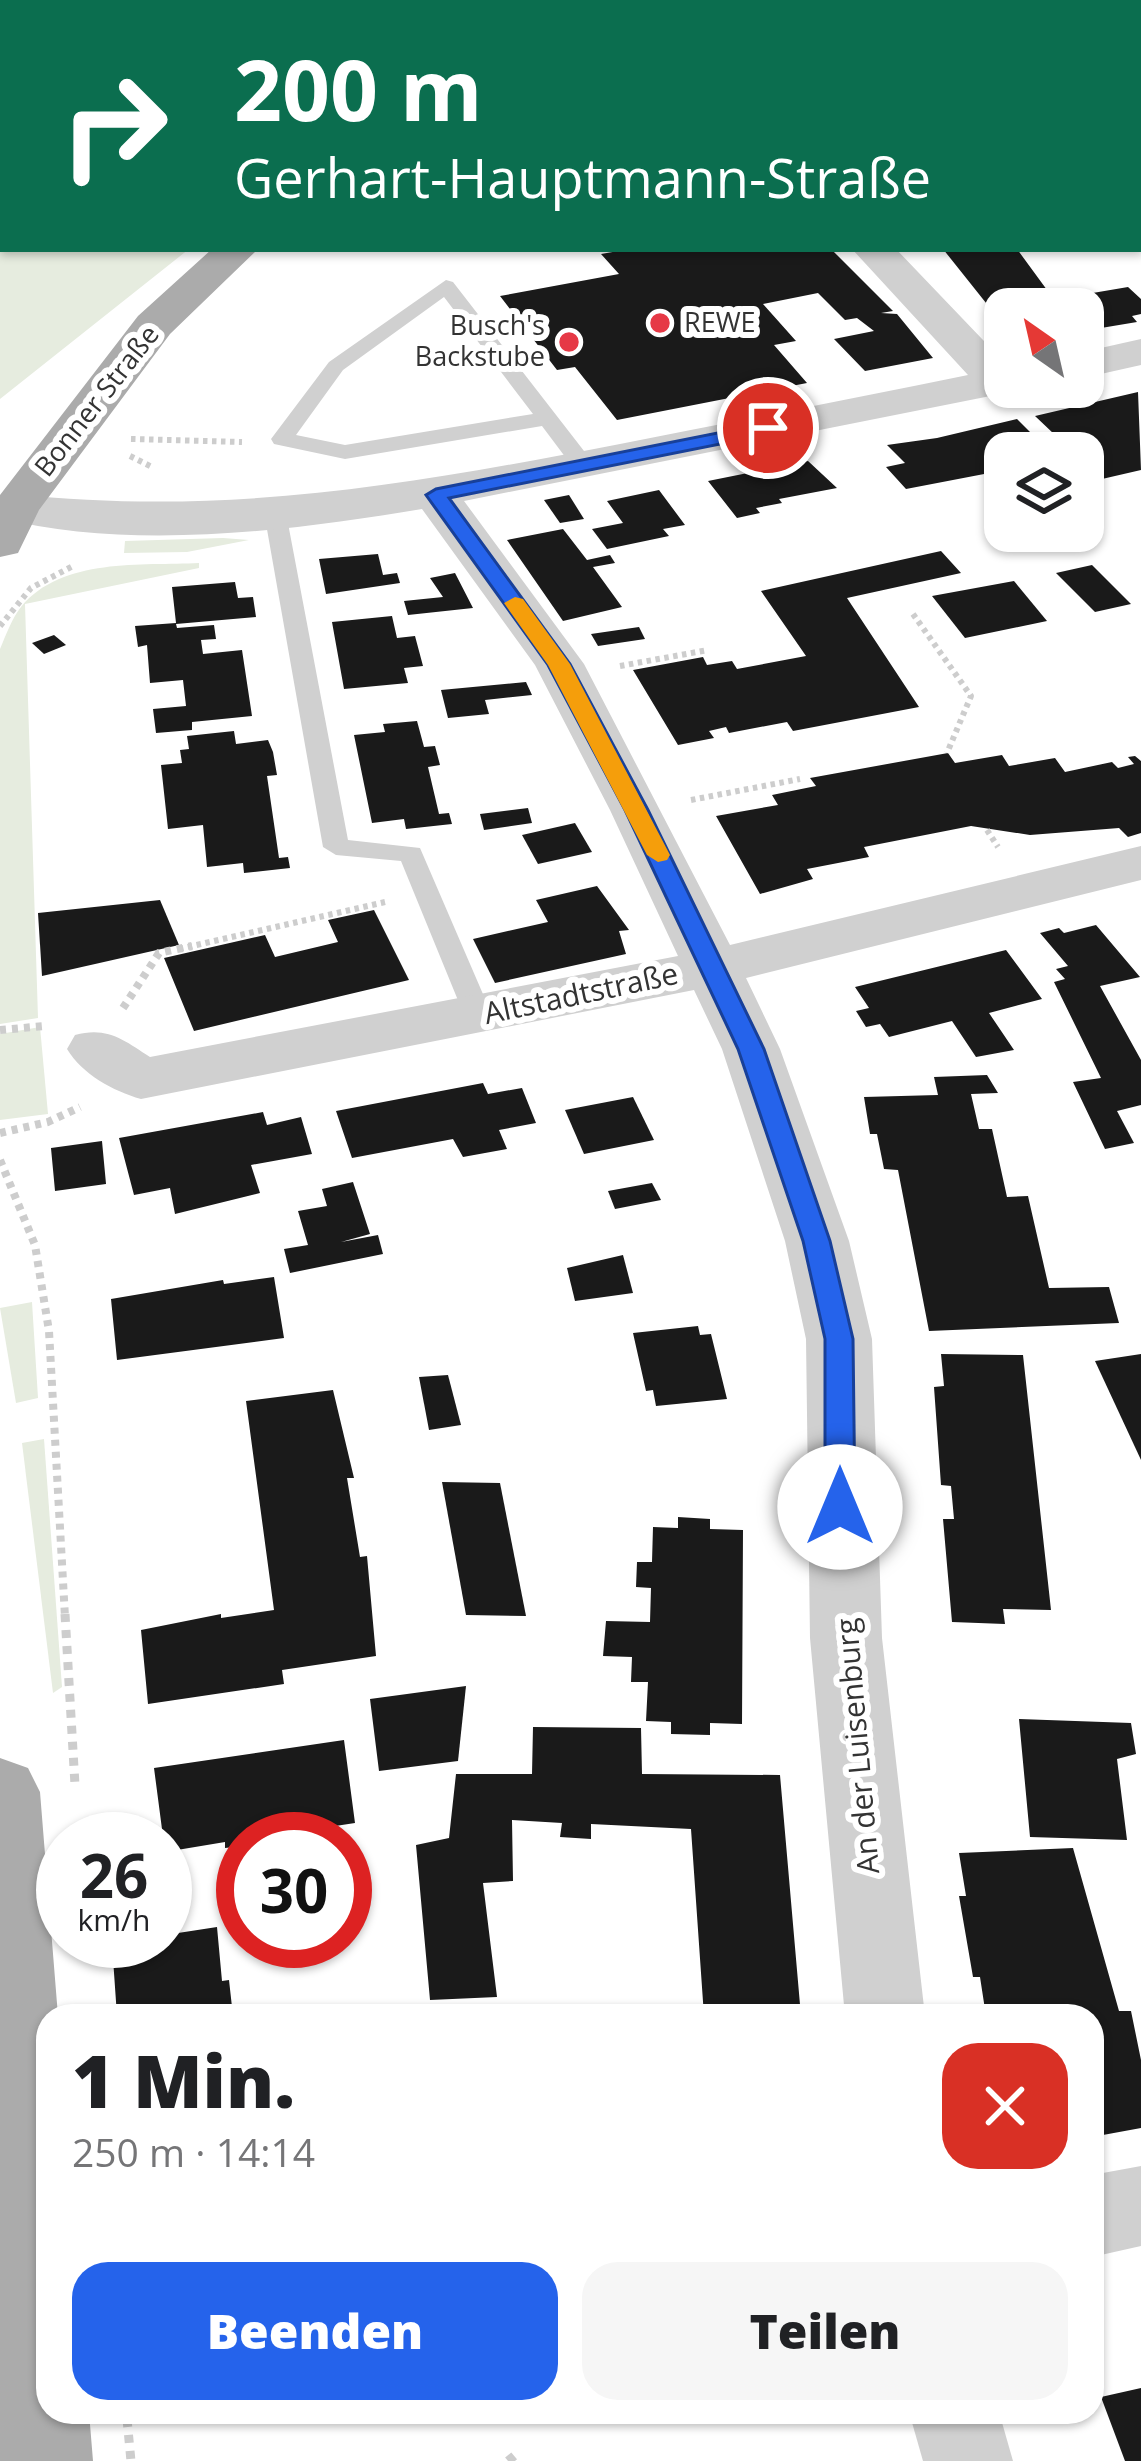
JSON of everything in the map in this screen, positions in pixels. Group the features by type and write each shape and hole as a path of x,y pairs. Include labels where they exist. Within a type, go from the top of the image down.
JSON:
{"main road":[{"name":"Bonner Straße","path":"5,522 154,325 234,252"},
{"path":"38,1797 40,2004"},
{"path":"46,2424 46,2461"}],"street":[{"path":"876,252 984,363"},
{"path":"1104,360 1141,352"},
{"path":"5,522 97,517 276,518 436,495 984,386"},
{"name":"An der Luisenburg","path":"436,495 565,676 637,810 751,1049 817,1241 839,1339 846,1638 884,2004"},
{"name":"Altstadtstraße","path":"96,1048 141,1079 713,967 1028,894 1141,862"},
{"path":"1104,2214 1141,2206"},
{"path":"957,2424 968,2461"}],"lane":[{"path":"544,419 345,452 282,439 336,366 446,286 583,465"},
{"path":"276,518 336,847 411,854 478,1015"}],"path":[{"path":"134,439 220,443 282,439"},
{"path":"0,626 25,591 87,562"},
{"path":"913,614 971,695 947,753"},
{"path":"565,676 708,650"},
{"path":"637,810 800,779"},
{"path":"96,1048 159,953 427,892"},
{"path":"0,1030 40,1024"},
{"path":"0,1133 28,1127"},
{"path":"0,1160 35,1245 49,1330 38,1797"},
{"path":"127,2424 131,2461"},
{"path":"508,2461 520,2451"}],"shaded area":[{"path":"0,252 185,252 0,399"},
{"path":"249,540 187,552 124,553 125,541"},
{"path":"199,563 199,568 25,604 38,1018 0,1024 0,649 7,632 21,607 58,579 104,567"},
{"path":"40,1027 48,1114 0,1120 0,1034"},
{"path":"32,1302 38,1398 16,1403 0,1308"},
{"path":"44,1439 62,1687 53,1693 22,1443"}],"building":[{"name":"REWE","path":"834,252 893,311 881,313 897,314 933,358 865,371 834,339 874,331 857,318 845,320 818,293 763,304 796,341 774,345 807,383 617,420 575,367 557,370 500,296 619,274 601,254"},
{"path":"945,252 1019,252 1046,288 984,288 984,300"},
{"path":"1128,287 1141,299 1141,314 1132,316 1137,322 1104,328 1104,291"},
{"path":"1138,392 1141,470 1104,479 1104,432 1052,432 1035,416 1069,408 1104,408 1104,400"},
{"path":"1017,419 1030,432 984,432 984,474 906,489 886,467 905,463 887,445"},
{"path":"808,461 837,488 779,499 782,503 737,518 708,481"},
{"path":"659,490 685,525 663,529 669,536 607,549 592,529 623,523 607,501"},
{"path":"569,495 584,519 560,523 544,500"},
{"path":"563,529 587,560 610,555 615,563 593,567 622,607 563,621 507,540"},
{"path":"941,551 961,573 847,598 919,707 793,731 787,722 729,733 726,727 709,731 714,738 678,745 633,670 703,657 707,665 732,661 737,669 806,656 761,591"},
{"path":"378,554 383,575 397,573 400,583 326,594 319,559"},
{"path":"1092,565 1131,604 1095,612 1056,573"},
{"path":"455,573 473,608 408,615 404,601 443,597 430,578"},
{"path":"1014,581 1047,621 965,638 932,596"},
{"path":"235,582 238,598 253,597 256,617 176,624 177,628 214,625 216,639 201,640 203,654 242,650 252,716 192,722 192,730 156,733 153,709 186,706 183,680 150,683 147,645 138,647 135,626 176,623 172,587"},
{"path":"392,616 397,638 415,636 423,666 404,668 408,683 344,689 332,622"},
{"path":"639,627 645,639 598,646 591,634"},
{"path":"54,635 66,645 44,654 32,643"},
{"path":"526,682 532,695 485,700 489,714 448,718 441,690"},
{"path":"417,721 424,747 435,746 440,765 428,767 439,814 449,813 452,824 406,829 404,819 372,823 354,735 385,732 383,724"},
{"path":"234,731 236,744 268,740 273,752 277,775 267,776 279,858 288,857 290,868 244,873 243,863 207,867 203,825 168,829 161,765 182,763 180,750 189,749 187,736"},
{"path":"948,753 955,763 1002,755 1009,766 1055,758 1065,772 1112,762 1118,768 1134,764 1128,757 1135,756 1141,761 1141,833 1128,837 1119,828 1030,835 971,826 864,847 869,857 807,869 813,879 760,894 716,816 778,805 772,795 816,786 810,778"},
{"path":"528,808 532,823 484,830 480,814"},
{"path":"575,823 592,852 538,864 522,835"},
{"path":"597,886 629,930 619,931 626,954 495,983 473,939 548,922 536,900"},
{"path":"160,900 179,945 42,976 38,913"},
{"path":"374,910 409,980 194,1031 164,958 265,935 275,957 338,942 328,920"},
{"path":"1096,925 1140,977 1100,986 1141,1060 1141,1105 1117,1111 1134,1143 1105,1149 1073,1082 1101,1078 1054,982 1065,979 1056,969 1068,966 1040,933"},
{"path":"1006,950 1042,999 989,1013 1014,1050 976,1057 952,1021 889,1037 880,1024 866,1027 856,1011 869,1008 855,987"},
{"path":"987,1075 998,1093 971,1094 979,1129 992,1129 1007,1197 1028,1196 1049,1288 1109,1287 1119,1323 929,1331 898,1170 884,1169 877,1134 870,1134 864,1097 938,1095 934,1077"},
{"path":"483,1083 488,1094 522,1088 536,1123 499,1130 507,1149 463,1157 453,1139 352,1158 336,1111"},
{"path":"633,1097 654,1140 584,1154 565,1110"},
{"path":"263,1112 267,1125 301,1117 312,1154 251,1165 260,1193 175,1214 170,1188 134,1195 119,1138"},
{"path":"102,1141 106,1184 55,1191 51,1148"},
{"path":"353,1182 370,1234 341,1242 378,1235 383,1254 290,1273 284,1249 308,1245 298,1211 327,1206 322,1189"},
{"path":"652,1183 661,1200 615,1209 608,1191"},
{"path":"623,1255 633,1293 575,1301 567,1268"},
{"path":"274,1277 284,1338 117,1360 111,1299 223,1280 224,1284"},
{"path":"698,1326 700,1335 711,1334 727,1399 656,1406 653,1390 646,1391 633,1333"},
{"path":"941,1354 1023,1355 1051,1610 1003,1609 1005,1624 952,1622 943,1519 954,1519 951,1486 941,1485 934,1387 944,1386"},
{"path":"1141,1354 1141,1460 1095,1361"},
{"path":"448,1375 461,1425 429,1430 419,1377"},
{"path":"333,1390 354,1478 347,1478 360,1557 367,1556 376,1656 282,1670 284,1684 148,1704 141,1630 221,1614 221,1618 274,1610 246,1401"},
{"path":"442,1482 500,1483 526,1616 466,1615"},
{"path":"678,1517 710,1519 710,1529 743,1530 742,1724 710,1723 710,1735 671,1734 671,1722 646,1721 648,1682 631,1682 632,1657 603,1656 606,1621 650,1622 651,1588 636,1587 637,1562 652,1562 653,1527 678,1528"},
{"path":"466,1686 458,1761 379,1771 370,1699"},
{"path":"1019,1719 1131,1723 1136,1754 1117,1759 1127,1840 1030,1837"},
{"path":"533,1727 641,1728 642,1774 780,1775 800,2004 703,2004 691,1829 591,1824 591,1839 560,1837 562,1823 512,1820 513,1881 483,1883 497,1997 430,2000 416,1845 449,1838 456,1774 532,1774"},
{"path":"344,1740 354,1812 216,1812 216,1844 192,1848 192,1812 160,1812 154,1768"},
{"path":"1073,1848 1119,2011 1131,2011 1141,2060 1141,2128 1104,2135 1104,2004 984,2004 980,1977 973,1977 959,1896 966,1896 959,1853"},
{"path":"216,1927 216,1968 221,1968 222,1981 229,1980 232,2004 116,2004 114,1968 192,1968 192,1931"},
{"path":"1141,2388 1141,2461 1125,2461 1104,2396"}],"slow traffic":[{"path":"515,603 559,664 658,855"}],"place":[{"name":"REWE","path":"660,323"},
{"name":"Busch's Backstube","path":"569,342"}],"route":[{"path":"768,428 436,495 559,664 637,810 751,1049 817,1241 839,1339 840,1507"}]}
